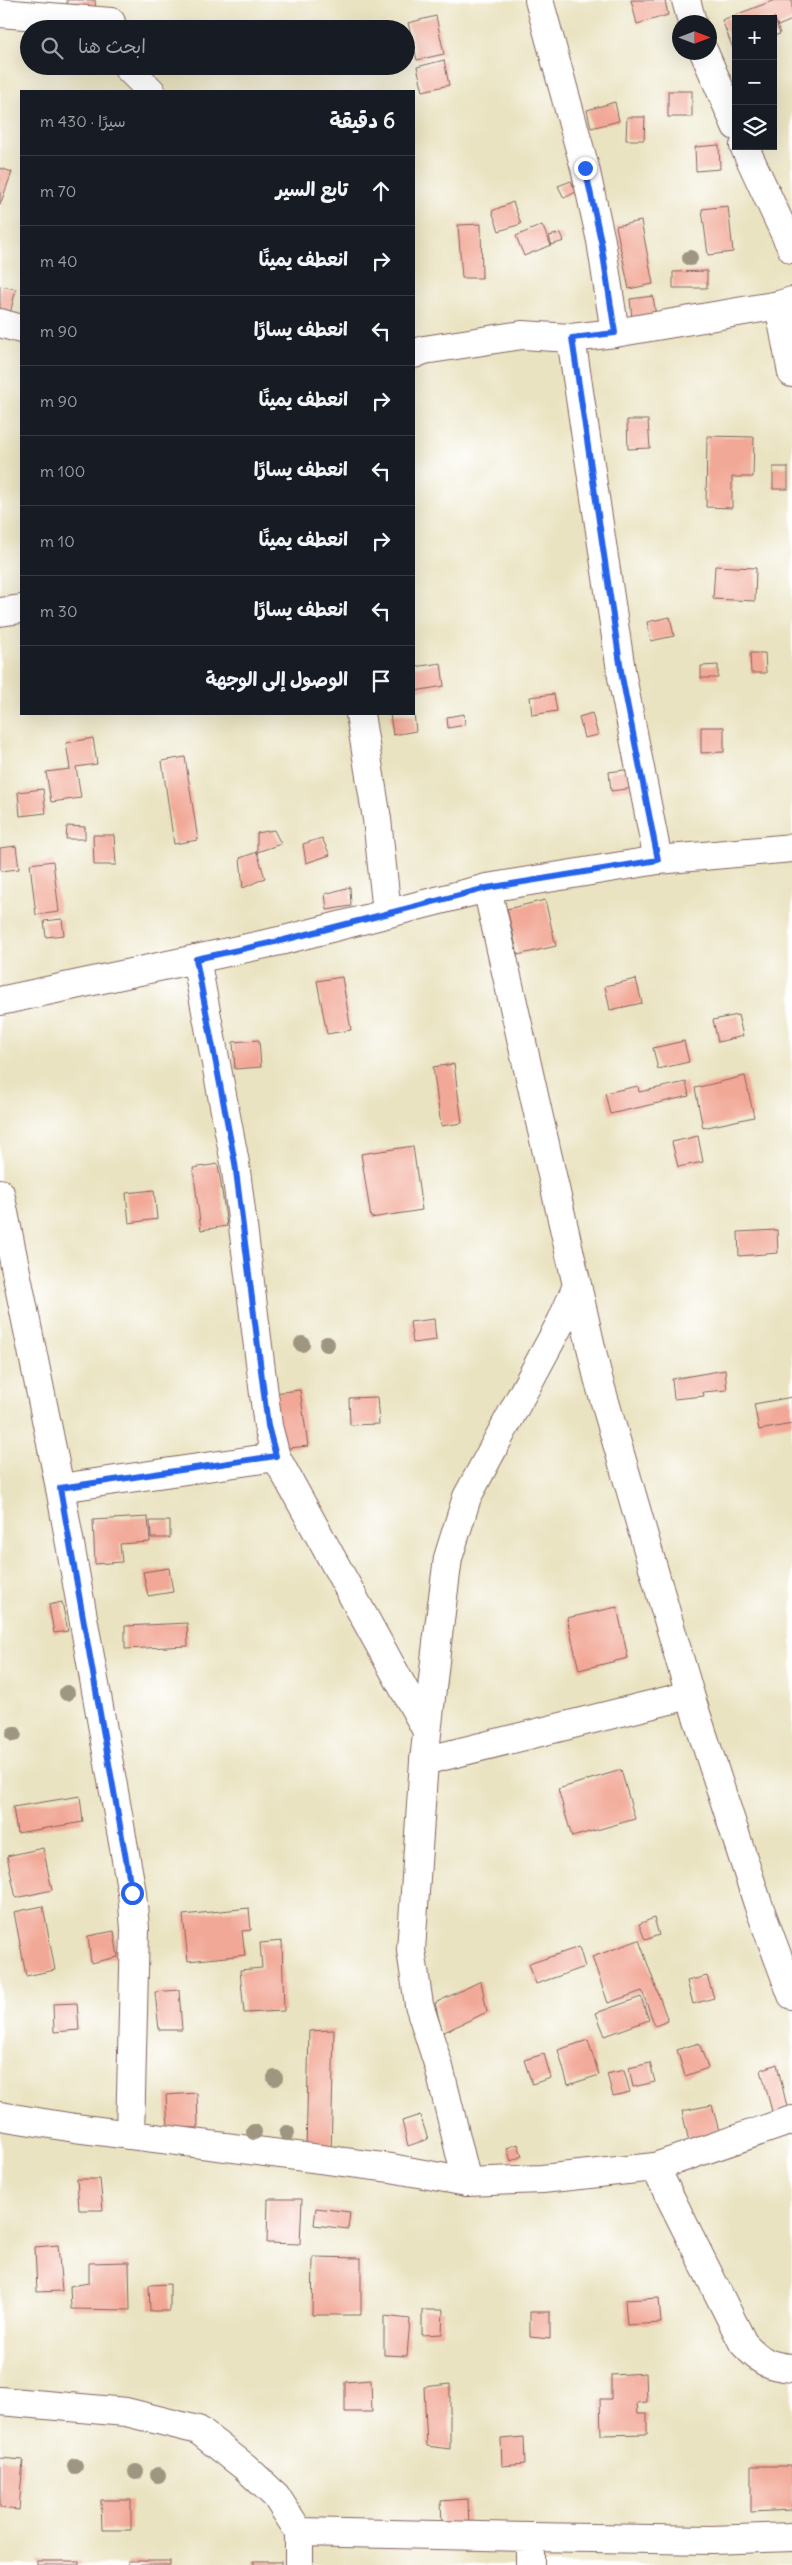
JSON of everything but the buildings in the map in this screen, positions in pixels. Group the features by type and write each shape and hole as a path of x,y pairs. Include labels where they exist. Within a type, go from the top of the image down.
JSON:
{"street":[{"path":"539,0 585,168 601,241 615,333"},
{"path":"686,0 690,15"},
{"path":"0,12 112,17"},
{"path":"707,60 732,117"},
{"path":"135,75 150,90"},
{"path":"746,150 792,249"},
{"path":"415,354 424,350 522,335 572,338 615,333 786,303 792,373"},
{"path":"0,323 20,329"},
{"path":"572,338 622,677 658,860"},
{"path":"0,612 20,609"},
{"path":"360,715 377,820 387,914"},
{"path":"0,1001 284,940 487,888 658,860 792,848"},
{"path":"487,888 598,1378 690,1695 758,1904 792,1995"},
{"path":"196,959 235,1163 268,1426 276,1456 427,1731"},
{"path":"0,1193 60,1488 132,1893 135,1929 130,2135"},
{"path":"467,2182 439,2067 419,2005 411,1950 424,1761 448,1558 467,1496 562,1320 577,1286"},
{"path":"60,1488 276,1456"},
{"path":"424,1761 690,1695"},
{"path":"0,2116 130,2135 391,2168 467,2182 542,2180 654,2167 792,2120"},
{"path":"654,2167 743,2343 758,2359 772,2366 792,2368"},
{"path":"0,2401 126,2412 198,2430 245,2467 276,2496 299,2532 299,2565"},
{"path":"299,2532 712,2540 792,2537"},
{"path":"530,2537 530,2565"}],"route":[{"path":"132,1893 60,1488 276,1456 268,1426 235,1163 196,959 284,940 487,888 658,860 622,677 572,338 615,333 601,241 585,168"}]}
